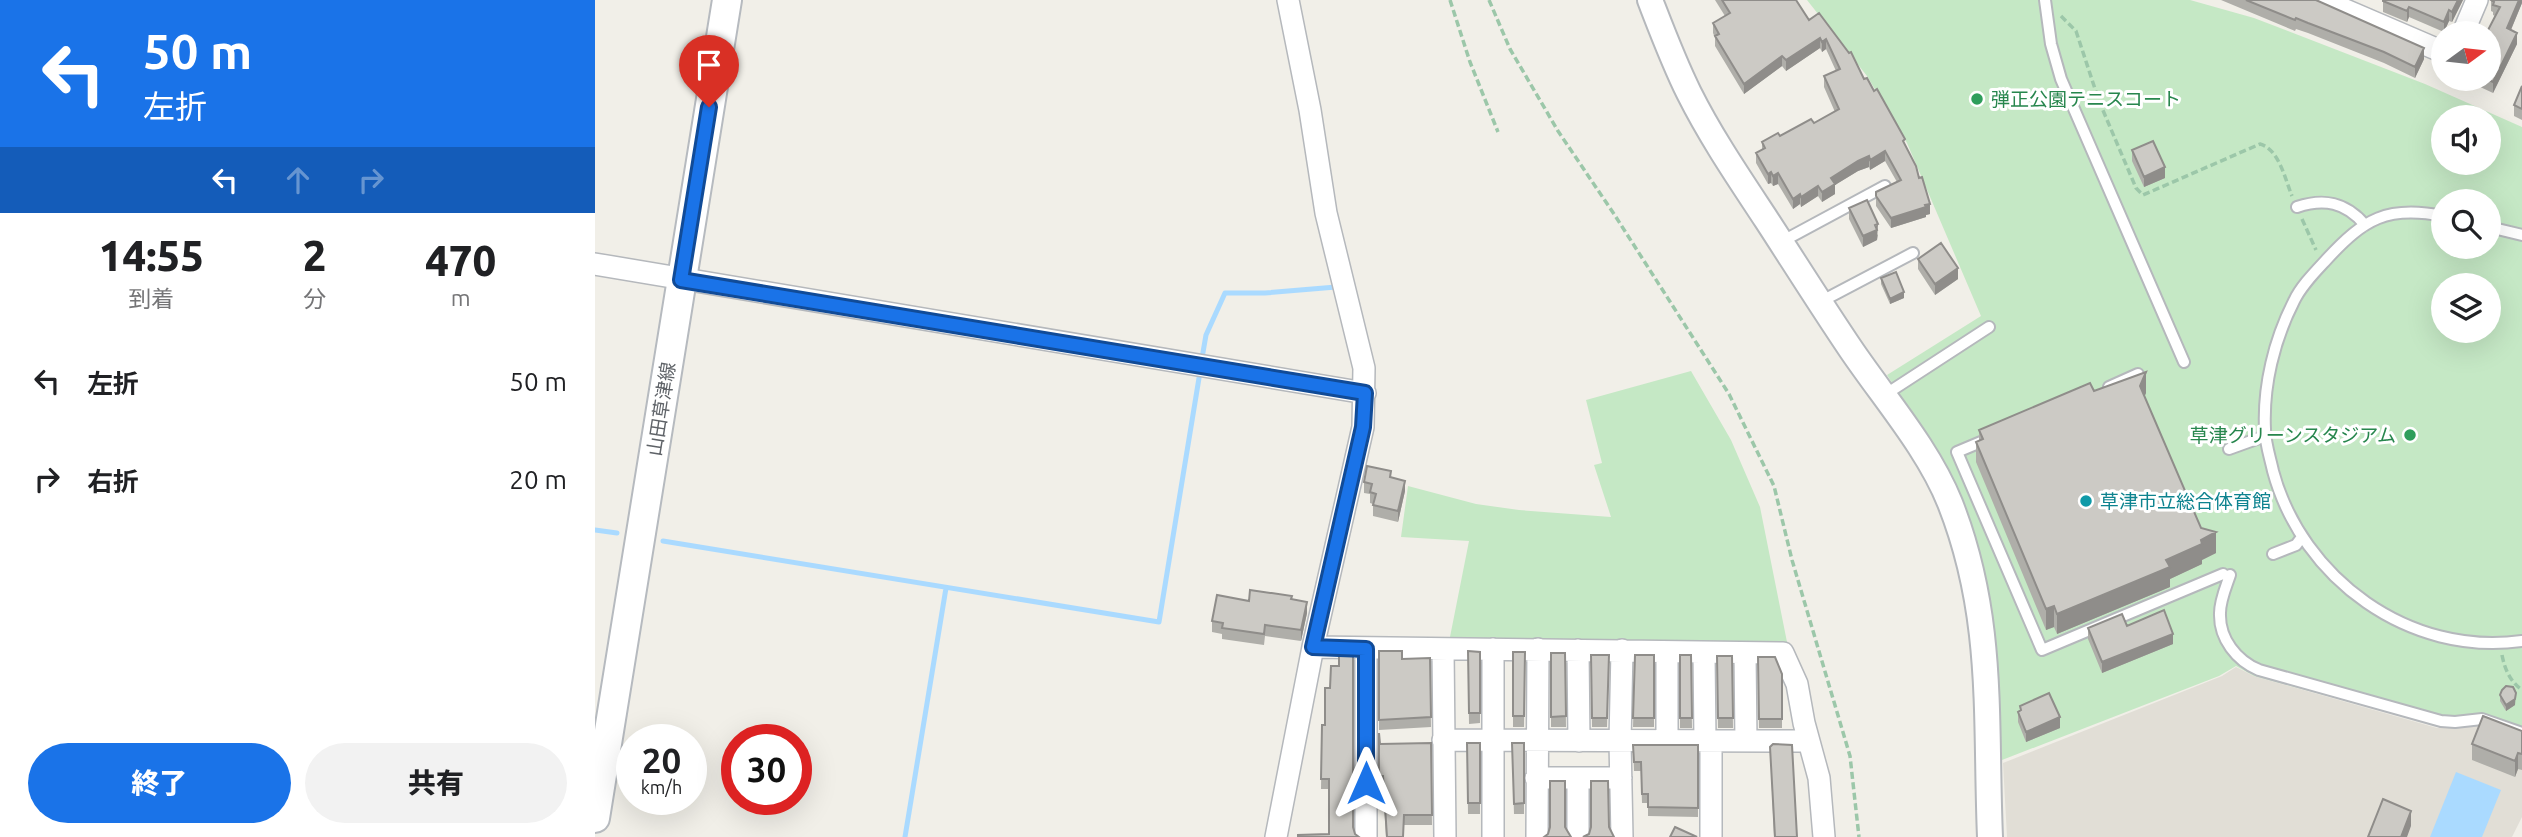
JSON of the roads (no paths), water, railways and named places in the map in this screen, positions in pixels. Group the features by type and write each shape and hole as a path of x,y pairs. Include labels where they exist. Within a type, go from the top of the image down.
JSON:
{"main road":[{"name":"山田草津線","path":"595,818 727,0"}],"street":[{"path":"1276,837 1313,647 1363,427 1365,393 1364,368 1326,213 1310,110 1288,0"},
{"path":"1650,0 1689,93 1731,165 1819,302 1923,454 1949,500 1973,576 1983,633 1988,701 1990,837"},
{"path":"2322,0 2361,8 2431,46"},
{"path":"2468,21 2477,0"},
{"path":"595,264 1365,393"},
{"path":"1313,647 1783,653 1797,684 1818,778 1824,837"},
{"path":"1366,649 1366,837"},
{"path":"1443,649 1445,837"},
{"path":"1493,649 1493,837"},
{"path":"1537,837 1538,649"},
{"path":"1578,650 1579,741"},
{"path":"1622,650 1622,837"},
{"path":"1667,652 1667,741"},
{"path":"1704,653 1711,837"},
{"path":"1745,653 1746,741"},
{"path":"1443,740 1808,741"},
{"path":"1536,778 1621,778"},
{"path":"1578,779 1578,837"}],"lane":[{"path":"2045,0 2051,44 2061,79 2184,362"},
{"path":"1781,242 1885,186"},
{"path":"2297,207 2319,201 2339,203 2365,225"},
{"path":"2431,214 2398,212 2356,230 2322,264 2295,299 2272,357 2265,395 2266,436 2280,494 2302,537 2318,560 2345,587 2410,628 2443,638 2483,644 2522,641"},
{"path":"2501,230 2522,234"},
{"path":"1819,302 1913,253"},
{"path":"1883,396 1989,327"},
{"path":"2102,389 2138,374"},
{"path":"1993,436 1957,452 2042,650 2226,574 2220,613 2222,628 2236,657 2246,665 2441,721 2482,719 2522,733"},
{"path":"2229,449 2266,436"},
{"path":"2273,554 2296,545 2302,537"}],"water":[{"path":"2456,772 2501,790 2482,837 2430,837"}],"waterway":[{"path":"1202,358 1206,335 1225,293 1265,293 1336,287 1337,290"},
{"path":"663,541 1159,622 1200,372"},
{"path":"595,530 617,533"},
{"path":"905,837 946,588"}],"place":[{"name":"弾正公園テニスコート","path":"1977,99"},
{"name":"草津グリーンスタジアム","path":"2410,435"},
{"name":"草津市立総合体育館","path":"2086,501"}]}
